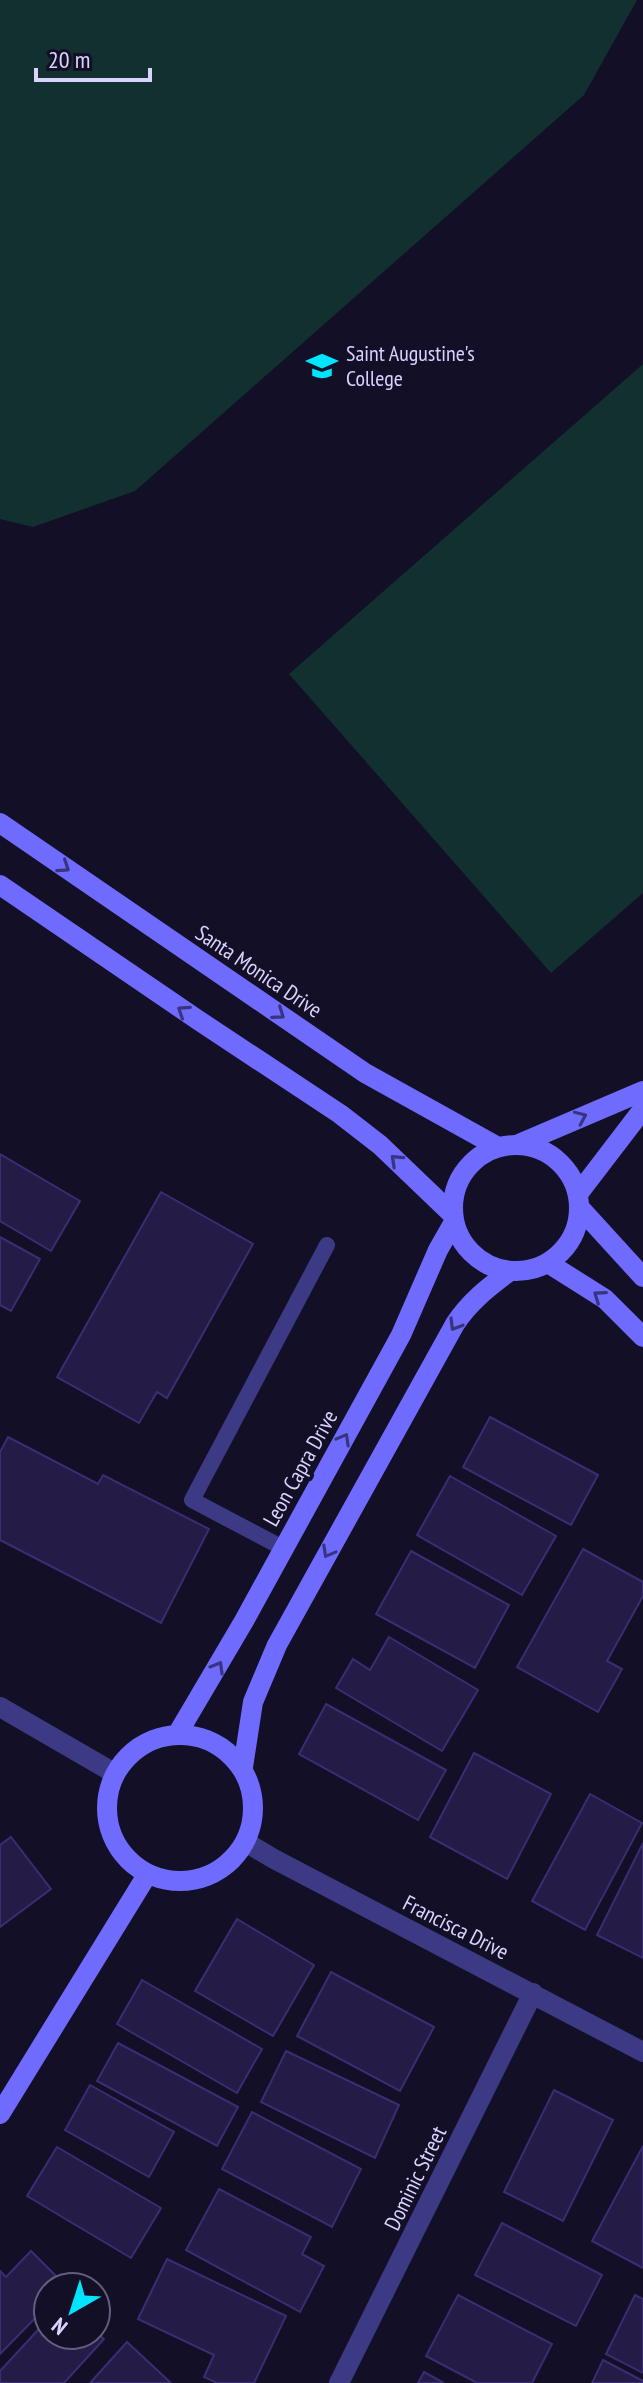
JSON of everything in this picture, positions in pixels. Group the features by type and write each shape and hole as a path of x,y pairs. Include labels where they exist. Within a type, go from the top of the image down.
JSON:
{"street":[{"name":"Santa Monica Drive","path":"0,823 365,1073 498,1147"},
{"path":"0,885 340,1114 380,1145 453,1218"},
{"path":"643,1091 519,1144 498,1147 478,1156 463,1172 454,1192 453,1218 461,1240 474,1255 491,1266 510,1271 530,1270 548,1263 563,1250 574,1233 579,1201 643,1109"},
{"path":"519,1144 540,1150 558,1160 569,1173 579,1201 643,1277"},
{"name":"Leon Capra Drive","path":"178,1733 244,1621 401,1335 453,1218"},
{"path":"548,1263 605,1299 643,1337"},
{"path":"243,1767 215,1742 178,1733 141,1745 114,1773 106,1802 110,1830 124,1856 147,1875 185,1882 221,1871 247,1843 255,1805 243,1767 253,1702 277,1645 455,1324 475,1299 510,1271"},
{"path":"0,1707 114,1773"},
{"name":"Francisca Drive","path":"247,1843 643,2052"},
{"path":"0,2114 147,1875"},
{"name":"Dominic Street","path":"339,2383 533,1993"}],"lane":[{"path":"283,1548 192,1500 327,1245"}],"green space":[{"path":"0,0 637,0 584,95 135,491 33,527 0,519"},
{"path":"643,364 643,893 551,973 289,674"}],"building":[{"path":"0,1154 80,1201 51,1251 0,1221"},
{"path":"161,1192 253,1244 167,1398 157,1392 139,1423 57,1377"},
{"path":"0,1237 40,1259 11,1311 0,1305"},
{"path":"490,1417 598,1475 571,1525 463,1467"},
{"path":"8,1437 98,1484 103,1475 209,1529 161,1623 0,1540 0,1452"},
{"path":"450,1476 556,1536 522,1595 417,1535"},
{"path":"583,1549 643,1582 643,1596 607,1661 622,1669 598,1712 517,1667"},
{"path":"411,1551 509,1605 475,1668 376,1614"},
{"path":"389,1637 478,1690 442,1751 336,1688 353,1659 370,1670"},
{"path":"326,1704 446,1770 418,1820 299,1754"},
{"path":"474,1753 551,1794 507,1879 430,1837"},
{"path":"590,1794 642,1823 585,1930 532,1901"},
{"path":"11,1837 51,1889 0,1927 0,1845"},
{"path":"643,1843 643,1958 597,1935"},
{"path":"237,1919 314,1965 273,2036 195,1991"},
{"path":"331,1972 434,2027 400,2091 297,2036"},
{"path":"142,1980 262,2049 237,2093 117,2024"},
{"path":"118,2043 238,2107 217,2146 97,2081"},
{"path":"286,2051 399,2105 375,2158 261,2102"},
{"path":"90,2085 174,2132 149,2177 65,2130"},
{"path":"554,2090 613,2120 563,2221 504,2192"},
{"path":"252,2112 361,2169 332,2227 222,2169"},
{"path":"643,2146 643,2268 592,2241"},
{"path":"57,2147 161,2208 131,2258 27,2196"},
{"path":"219,2189 311,2237 302,2254 324,2266 300,2312 186,2250"},
{"path":"502,2223 602,2275 576,2326 475,2275"},
{"path":"31,2251 51,2271 32,2271 32,2321 0,2354 0,2271 6,2277"},
{"path":"167,2259 286,2316 254,2383 217,2383 204,2377 214,2355 138,2319"},
{"path":"458,2295 552,2344 532,2383 477,2383 426,2356"},
{"path":"635,2295 643,2299 643,2373 606,2354"},
{"path":"32,2336 32,2351 93,2351 64,2383 0,2383 0,2371"},
{"path":"127,2342 171,2383 90,2383"},
{"path":"603,2360 643,2381 643,2383 592,2383"},
{"path":"424,2372 444,2383 418,2383"}],"place":[{"name":"Saint Augustine's College","path":"322,366"}]}
